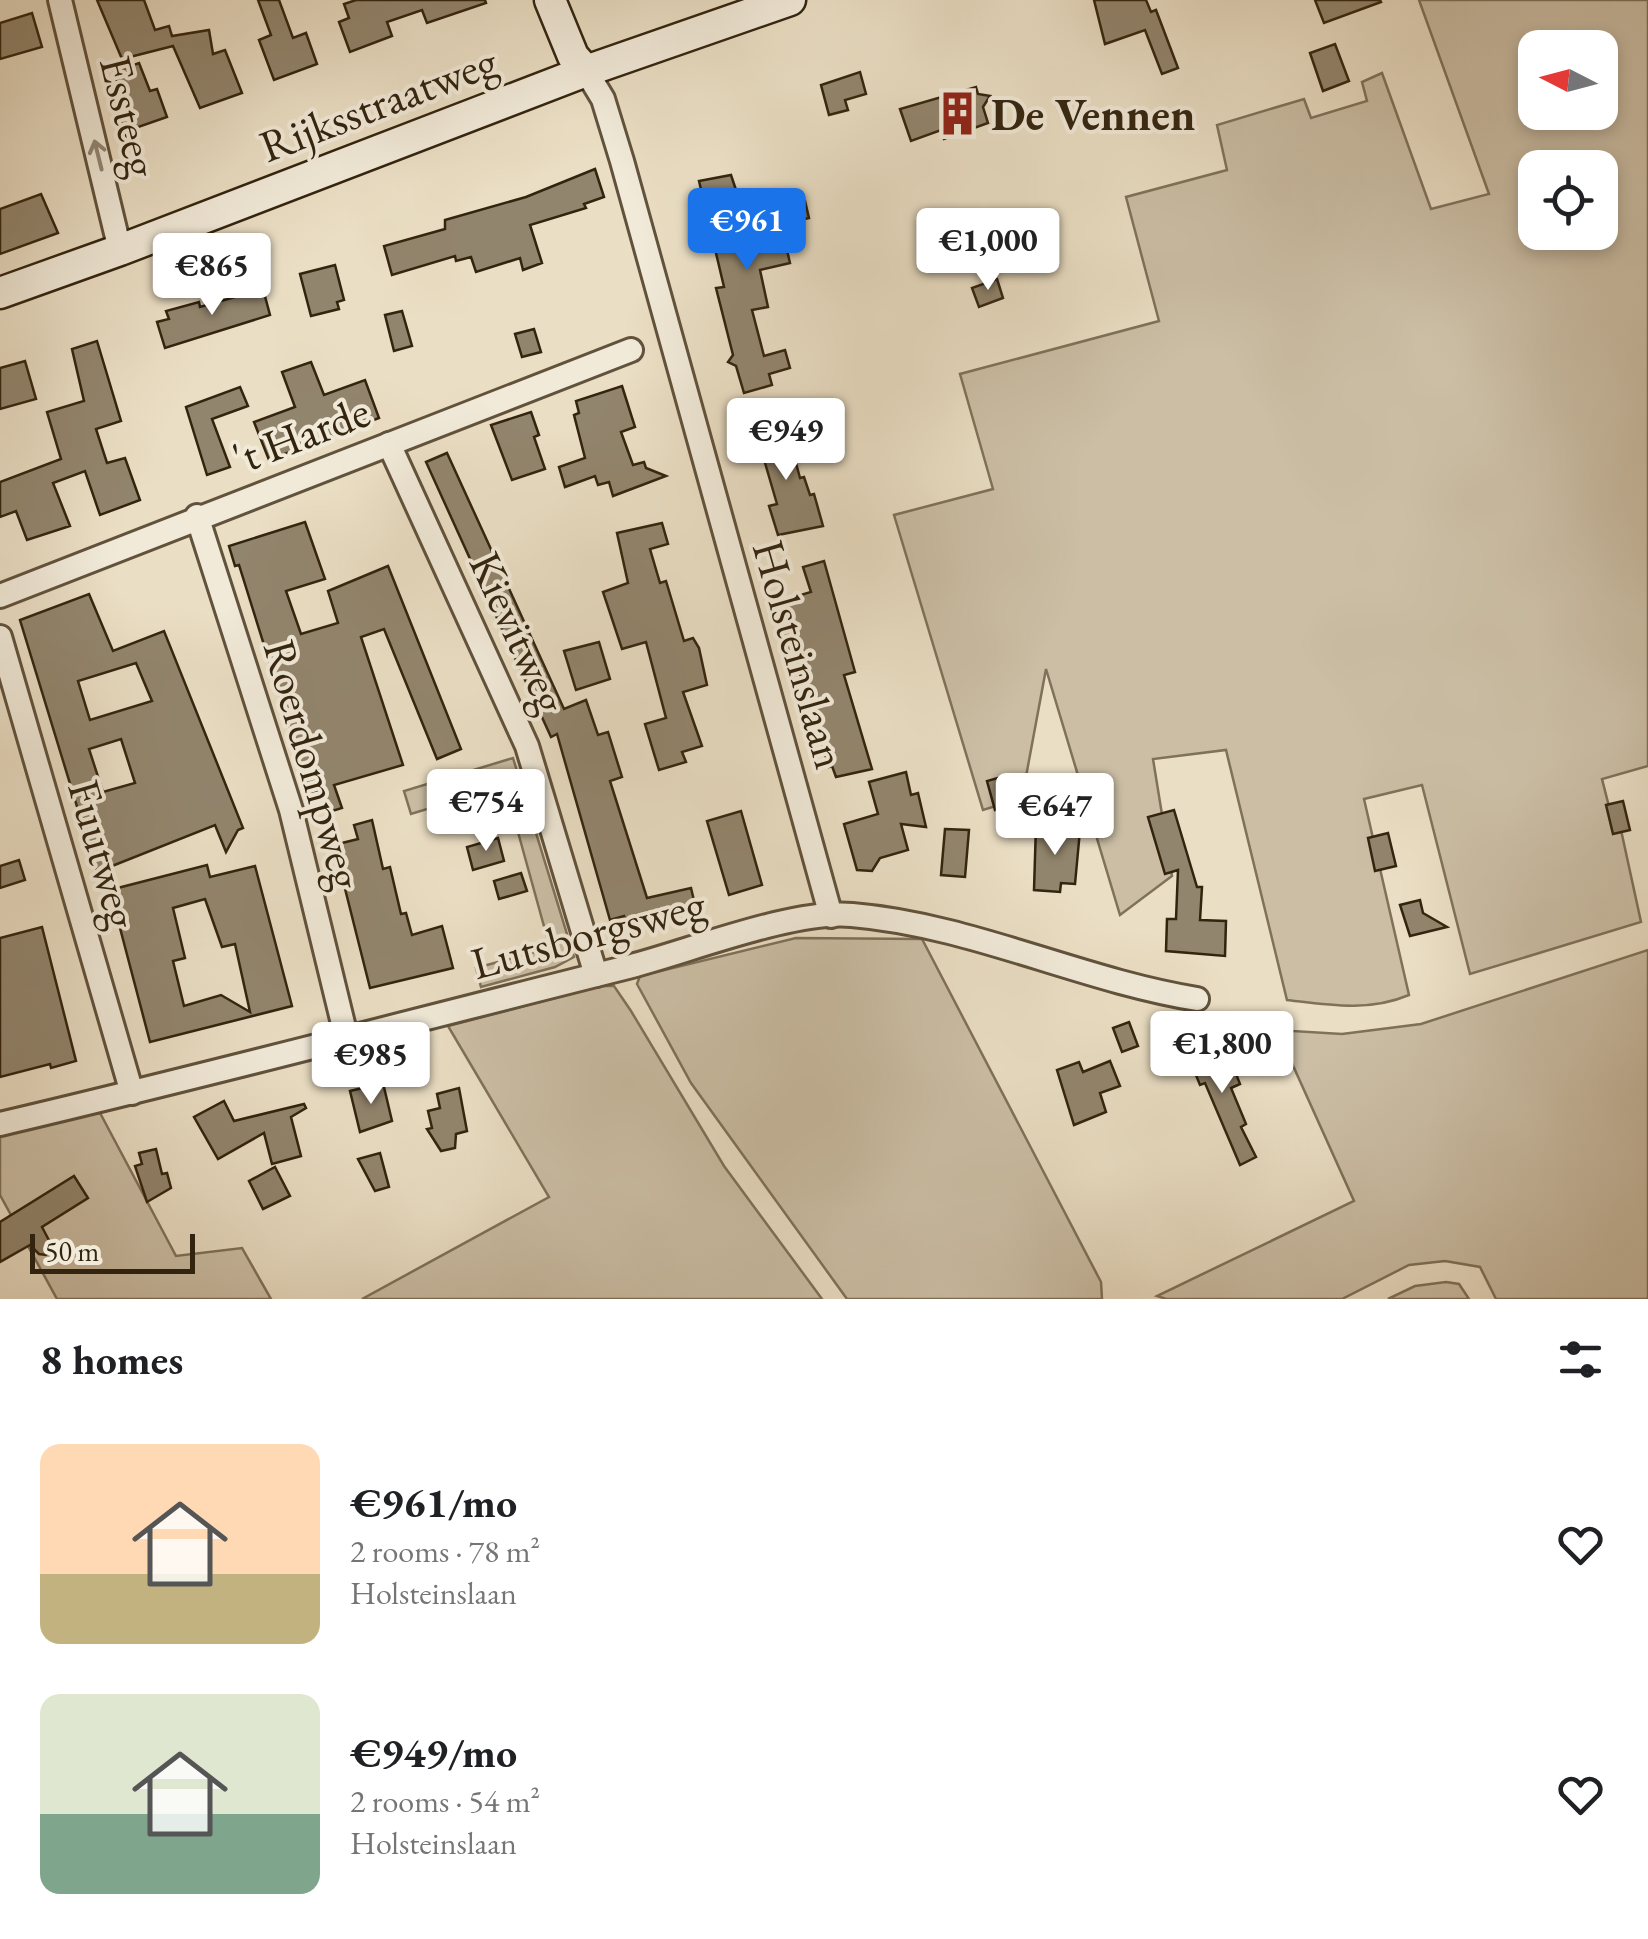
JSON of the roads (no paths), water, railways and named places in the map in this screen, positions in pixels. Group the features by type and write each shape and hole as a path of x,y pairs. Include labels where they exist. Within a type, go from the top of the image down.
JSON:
{"main road":[{"path":"550,0 573,56 586,70"},
{"name":"Rijksstraatweg","path":"0,292 120,250 586,70 790,0"}],"street":[{"name":"Essteeg","path":"60,0 120,250"},
{"name":"Holsteinslaan","path":"586,70 603,99 622,161 832,916"},
{"name":"'t Harde","path":"0,596 631,350"},
{"name":"Kievitweg","path":"388,444 528,746 596,974"},
{"name":"Roerdompweg","path":"198,516 291,810 346,1036"},
{"name":"Fuutweg","path":"0,637 132,1093"},
{"name":"Lutsborgsweg","path":"0,1124 754,932 849,914 932,928 1156,992 1197,998"}],"place":[{"name":"De Vennen","path":"958,114"}]}
